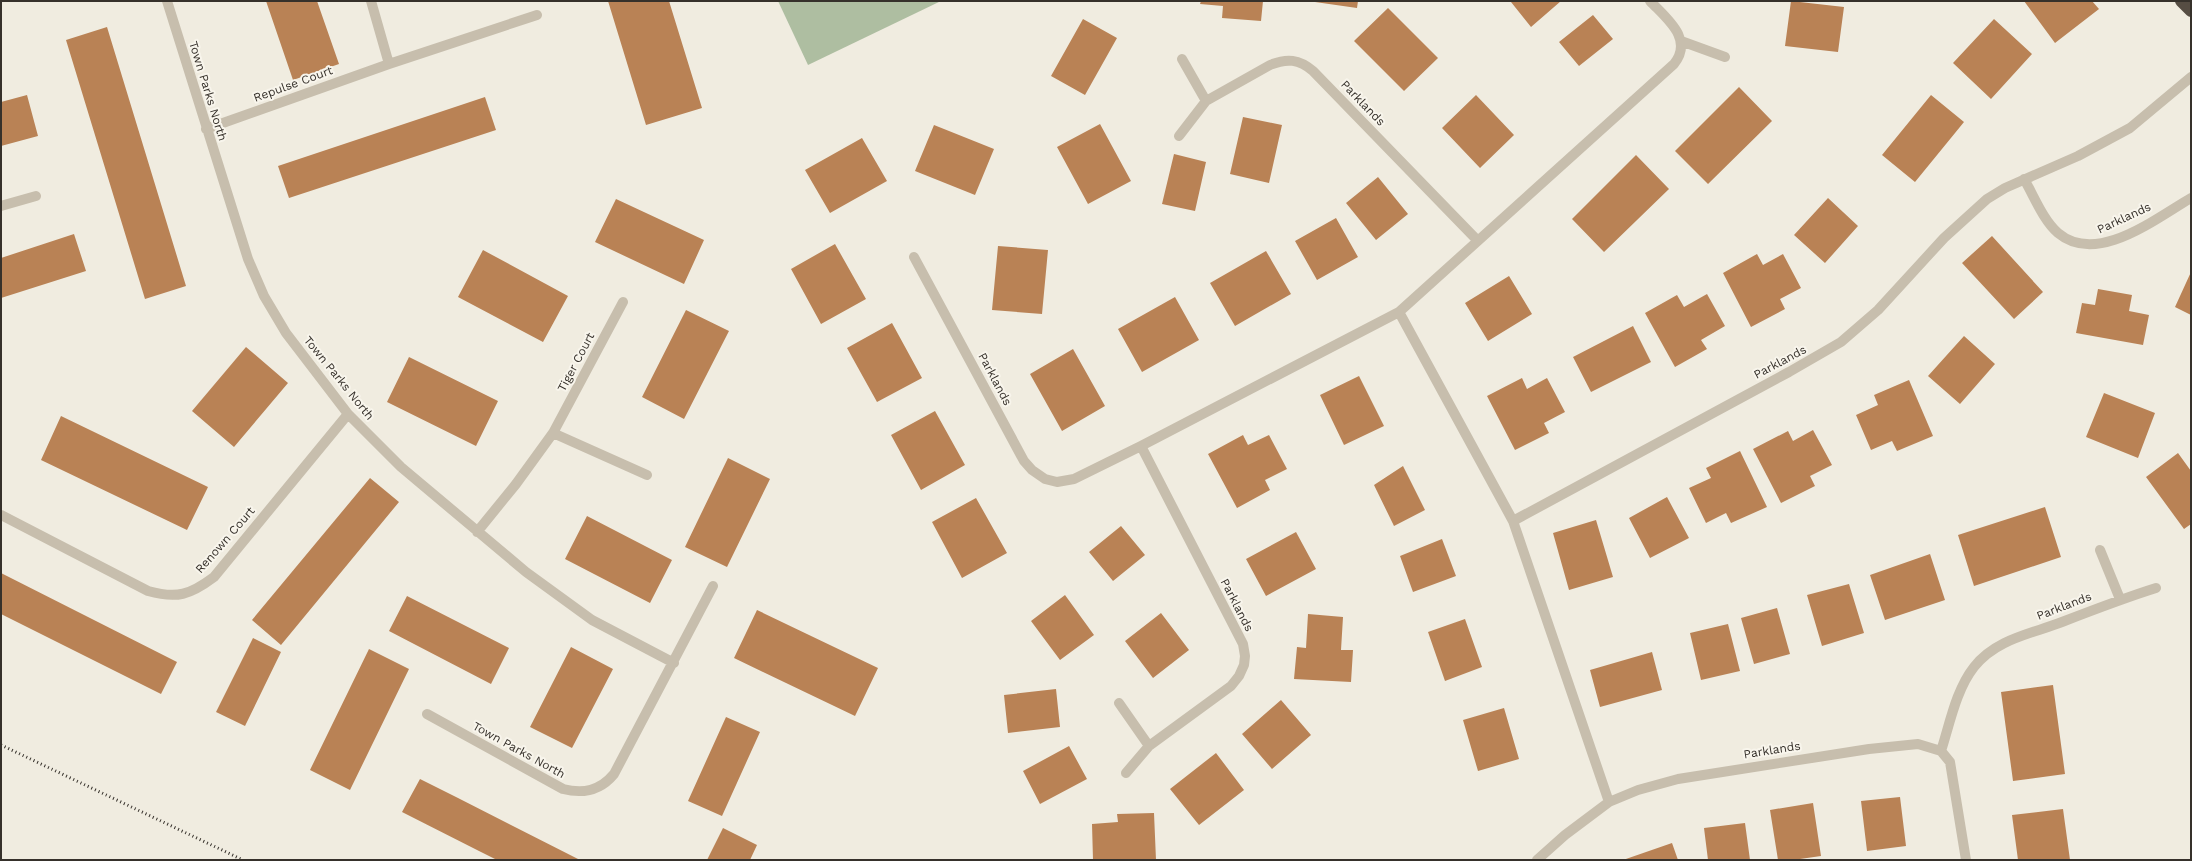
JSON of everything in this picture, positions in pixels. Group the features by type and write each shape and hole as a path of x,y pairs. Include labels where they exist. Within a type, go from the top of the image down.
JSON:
{"highway":[{"path":"2182,1 2191,11"}],"street":[{"name":"Town Parks North","path":"167,1 248,259 264,296 286,332 348,414 401,467 526,572 592,620 674,663"},
{"path":"370,1 390,64"},
{"path":"1650,1 1674,25 1681,41 1725,57"},
{"name":"Repulse Court","path":"206,129 390,64 537,15"},
{"name":"Parklands","path":"914,256 1024,461 1032,470 1051,481 1069,481 1141,446 1399,312 1477,240 1674,64 1681,51 1681,41"},
{"path":"1182,59 1206,101"},
{"name":"Parklands","path":"1179,136 1206,101 1280,61 1290,60 1302,62 1313,70 1477,240"},
{"name":"Parklands","path":"1513,521 1790,372 1841,342 1878,310 1971,211 1993,195 2024,178 2078,156 2130,128 2191,77"},
{"name":"Parklands","path":"2024,178 2043,212 2058,233 2071,241 2086,245 2096,246 2113,241 2191,198"},
{"path":"1,206 36,196"},
{"name":"Tiger Court","path":"477,532 516,484 552,433 623,302"},
{"path":"1399,312 1513,521 1609,802"},
{"name":"Renown Court","path":"1,515 148,591 165,595 186,593 197,590 214,577 348,414"},
{"path":"552,433 648,475"},
{"name":"Parklands","path":"1126,773 1149,746 1231,686 1242,671 1246,656 1243,644 1141,446"},
{"path":"2100,550 2120,599"},
{"name":"Town Parks North","path":"427,714 563,789 575,792 596,789 607,783 614,774 674,663 713,586"},
{"name":"Parklands","path":"1537,860 1565,835 1609,802 1638,790 1671,781 1869,749 1918,744 1931,746 1941,751 1964,682 1984,656 2019,636 2061,623 2120,599 2156,588"},
{"path":"1119,703 1149,746"},
{"path":"1941,751 1947,758 1952,768 1966,860"}],"green space":[{"path":"778,1 941,1 808,65"}],"building":[{"path":"266,1 317,1 339,64 293,80"},
{"path":"608,1 669,1 702,108 646,125"},
{"path":"1201,1 1263,1 1261,21 1222,18 1223,6 1200,4"},
{"path":"1308,1 1358,1 1357,8"},
{"path":"1561,1 1531,27 1511,2"},
{"path":"1791,1 1844,7 1838,52 1785,46"},
{"path":"2024,1 2092,1 2099,9 2055,43"},
{"path":"1388,8 1438,58 1404,91 1354,41"},
{"path":"1593,15 1613,39 1579,66 1559,42"},
{"path":"1083,19 1117,38 1085,95 1051,76"},
{"path":"1994,19 2032,54 1991,99 1953,63"},
{"path":"107,27 186,286 145,299 66,40"},
{"path":"1739,87 1772,121 1708,184 1675,151"},
{"path":"27,95 38,136 1,146 1,102"},
{"path":"1476,95 1514,135 1480,168 1442,128"},
{"path":"1931,95 1964,122 1915,182 1882,155"},
{"path":"485,97 496,130 289,198 278,166"},
{"path":"1243,117 1282,125 1269,183 1230,174"},
{"path":"1100,124 1131,181 1088,204 1057,147"},
{"path":"934,125 994,149 975,195 915,171"},
{"path":"862,138 887,181 830,213 805,170"},
{"path":"1174,154 1206,162 1195,211 1162,204"},
{"path":"1636,155 1669,189 1604,252 1572,219"},
{"path":"1378,177 1408,214 1376,240 1346,203"},
{"path":"1828,198 1858,226 1825,263 1794,235"},
{"path":"616,199 704,240 684,284 595,242"},
{"path":"1336,218 1358,257 1317,280 1295,241"},
{"path":"74,234 86,271 1,298 1,258"},
{"path":"1992,236 2043,292 2014,319 1962,263"},
{"path":"835,244 866,299 821,324 791,269"},
{"path":"998,246 1048,250 1042,314 992,310"},
{"path":"483,250 568,296 543,342 458,297"},
{"path":"1266,251 1291,294 1235,326 1210,283"},
{"path":"1757,254 1763,265 1783,254 1801,288 1780,299 1785,309 1751,327 1723,273"},
{"path":"2191,272 2191,315 2175,307"},
{"path":"1509,276 1532,314 1488,341 1465,303"},
{"path":"2098,289 2132,295 2129,311 2149,315 2143,345 2076,333 2082,303 2095,305"},
{"path":"1707,294 1725,326 1701,340 1707,349 1675,367 1645,313 1677,295 1684,307"},
{"path":"1175,297 1199,340 1142,372 1118,329"},
{"path":"686,310 729,331 684,419 642,397"},
{"path":"892,323 922,378 877,402 847,348"},
{"path":"1633,326 1651,362 1591,392 1573,357"},
{"path":"1964,336 1995,364 1960,404 1928,376"},
{"path":"246,347 288,383 234,447 192,411"},
{"path":"1073,349 1105,406 1062,431 1030,374"},
{"path":"409,357 498,401 476,446 387,402"},
{"path":"1359,376 1384,426 1344,445 1320,395"},
{"path":"1522,378 1527,389 1547,378 1565,412 1544,423 1549,433 1515,450 1487,396"},
{"path":"1909,380 1933,436 1897,451 1892,441 1871,450 1856,415 1878,405 1874,395"},
{"path":"2104,393 2155,413 2138,458 2086,437"},
{"path":"935,411 965,465 921,490 891,435"},
{"path":"61,416 208,487 187,530 41,460"},
{"path":"1813,430 1832,465 1810,476 1815,486 1781,503 1753,449 1788,431 1793,441"},
{"path":"1243,435 1248,445 1269,435 1287,469 1265,480 1270,490 1237,508 1208,454"},
{"path":"1740,451 1767,507 1731,523 1726,513 1706,523 1689,488 1711,478 1706,468"},
{"path":"2178,453 2191,471 2191,524 2184,529 2146,477"},
{"path":"728,458 770,479 727,567 685,547"},
{"path":"1403,466 1425,510 1394,526 1374,485"},
{"path":"370,478 399,502 281,645 252,620"},
{"path":"1667,497 1689,538 1650,558 1629,518"},
{"path":"976,498 1007,553 962,578 932,522"},
{"path":"2045,507 2061,557 1974,586 1958,535"},
{"path":"587,516 672,560 650,603 565,559"},
{"path":"1596,520 1613,577 1569,590 1553,533"},
{"path":"1121,526 1145,555 1113,581 1089,552"},
{"path":"1296,532 1316,569 1266,596 1246,559"},
{"path":"1442,539 1456,576 1413,592 1400,556"},
{"path":"1930,554 1945,600 1885,620 1870,575"},
{"path":"1,573 177,662 161,694 1,614"},
{"path":"1849,584 1864,633 1822,646 1807,595"},
{"path":"1065,595 1094,635 1060,660 1031,621"},
{"path":"407,596 509,648 491,684 389,631"},
{"path":"1777,608 1790,654 1754,664 1741,618"},
{"path":"757,610 878,668 855,716 734,658"},
{"path":"1161,613 1189,650 1153,678 1125,641"},
{"path":"1308,614 1343,617 1341,650 1353,650 1351,682 1294,679 1297,647 1306,648"},
{"path":"1465,619 1482,667 1445,681 1428,632"},
{"path":"1728,624 1740,671 1701,680 1690,633"},
{"path":"253,638 281,652 245,726 216,712"},
{"path":"571,647 613,669 572,748 530,727"},
{"path":"369,649 409,669 350,790 310,770"},
{"path":"1652,652 1662,690 1600,707 1590,670"},
{"path":"2053,685 2065,774 2013,781 2001,692"},
{"path":"1056,689 1060,727 1008,733 1004,695"},
{"path":"1281,700 1311,735 1272,769 1242,734"},
{"path":"1504,708 1519,759 1478,771 1463,720"},
{"path":"726,717 760,732 722,816 688,801"},
{"path":"1069,746 1087,779 1040,804 1023,771"},
{"path":"1216,753 1244,790 1199,825 1170,789"},
{"path":"420,779 580,860 497,860 402,812"},
{"path":"1900,797 1906,846 1867,851 1861,801"},
{"path":"1813,803 1821,856 1793,860 1778,860 1770,810"},
{"path":"2063,809 2070,860 2018,860 2012,815"},
{"path":"1154,813 1156,860 1093,860 1092,824 1118,822 1117,814"},
{"path":"1745,823 1750,860 1708,860 1704,828"},
{"path":"723,828 757,845 750,860 707,860"},
{"path":"1672,843 1678,860 1623,860"}],"railway":[{"path":"1,745 243,860"}]}
